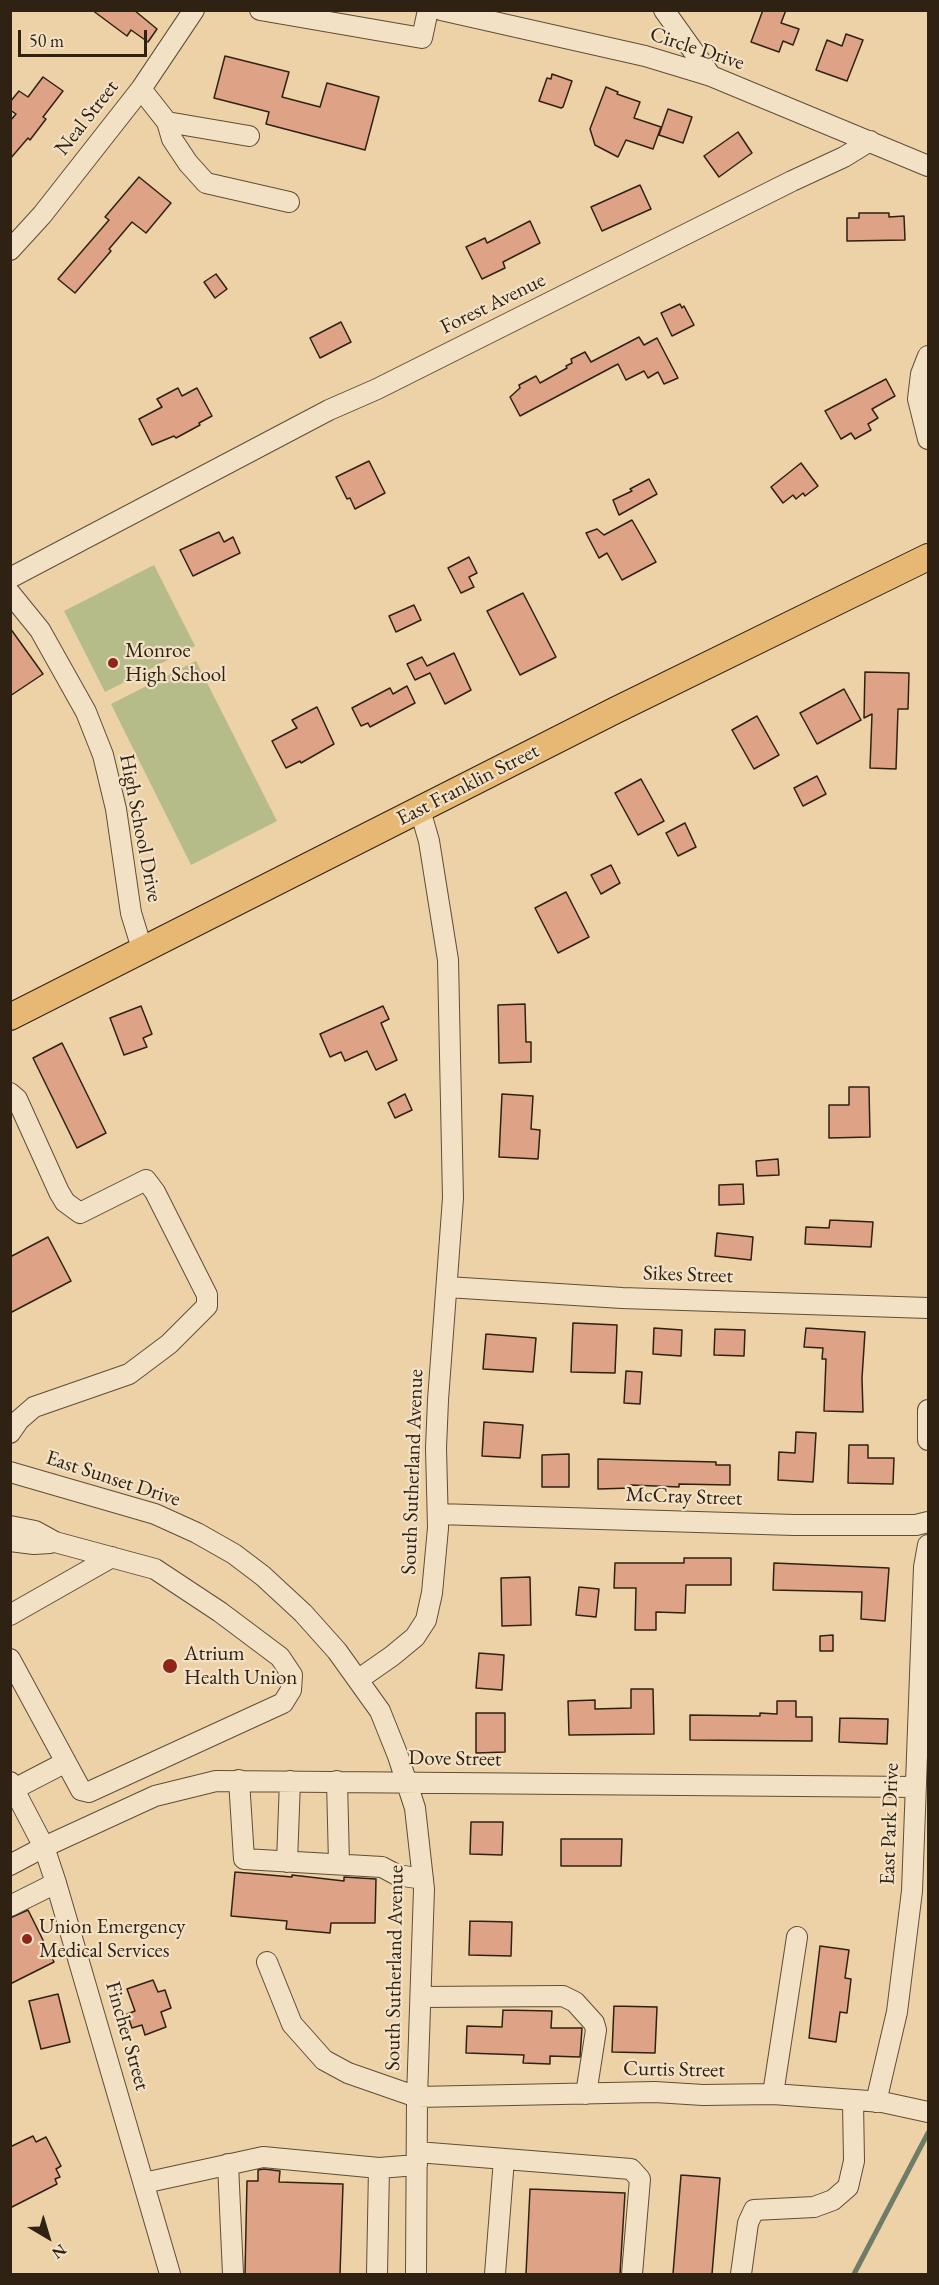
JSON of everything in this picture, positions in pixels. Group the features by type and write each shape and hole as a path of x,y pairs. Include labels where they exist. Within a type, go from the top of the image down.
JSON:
{"main road":[{"name":"East Franklin Street","path":"10,1017 615,711 928,557"}],"street":[{"name":"Neal Street","path":"10,250 42,215 141,89 194,10"},
{"path":"260,10 422,38 428,10"},
{"name":"Circle Drive","path":"441,10 645,56 711,76 928,166"},
{"path":"664,10 711,76"},
{"path":"141,89 167,122 188,163 206,183 289,202"},
{"path":"167,122 249,136"},
{"name":"Forest Avenue","path":"10,578 330,410 377,389 844,158 870,141"},
{"path":"928,356 921,374 918,399 928,439"},
{"name":"High School Drive","path":"10,593 46,640 86,712 103,755 116,809 131,913 143,951"},
{"name":"South Sutherland Avenue","path":"416,2274 417,2097 423,1879 415,1808 380,1711 359,1679 392,1656 415,1636 426,1620 432,1593 438,1514 436,1448 438,1400 453,1198 448,960 429,841 420,810"},
{"path":"10,1092 17,1099 65,1202 80,1213 146,1180 155,1192 207,1296 207,1306 170,1344 129,1374 34,1407 19,1420 10,1433"},
{"name":"Sikes Street","path":"447,1287 622,1298 928,1308"},
{"path":"928,1410 928,1440"},
{"name":"East Sunset Drive","path":"10,1472 155,1514 197,1533 234,1554 303,1612 359,1679"},
{"name":"McCray Street","path":"438,1514 794,1525 916,1525 928,1522"},
{"path":"10,1526 35,1531 55,1542 155,1569 220,1612 280,1657 292,1675 291,1690 283,1703 89,1792 81,1790 10,1659"},
{"path":"10,1541 34,1544 55,1542"},
{"name":"East Park Drive","path":"876,2102 897,2012 912,1891 924,1567 928,1545"},
{"path":"10,1615 112,1557"},
{"path":"12,1782 63,1756"},
{"path":"239,1780 244,1859 382,1867 396,1875 423,1879"},
{"name":"Dove Street","path":"10,1865 155,1796 197,1784 239,1780 916,1788"},
{"path":"287,1862 290,1781"},
{"path":"337,1781 339,1863"},
{"name":"Fincher Street","path":"12,1782 44,1847 56,1883 170,2274"},
{"path":"10,1906 56,1883"},
{"path":"773,2094 797,1937"},
{"path":"267,1962 291,2024 324,2060 348,2073 417,2097"},
{"path":"421,1997 563,1996 574,2002 594,2023 596,2030 586,2094"},
{"name":"Curtis Street","path":"417,2097 655,2092 703,2095 773,2094 876,2102 928,2112"},
{"path":"741,2274 748,2223 754,2210 814,2207 833,2200 848,2187 854,2161 853,2102"},
{"path":"144,2183 263,2157 379,2168 417,2158 504,2159 630,2169 640,2179 632,2274"},
{"path":"495,2274 504,2159"},
{"path":"228,2164 233,2274"},
{"path":"377,2274 379,2168"}],"green space":[{"path":"154,565 195,646 105,692 64,611"},
{"path":"196,661 277,821 191,865 111,704"}],"building":[{"path":"92,10 134,10 157,29 148,42 131,30 127,36"},
{"path":"763,10 786,10 781,23 799,29 793,45 783,41 779,52 751,42"},
{"path":"846,34 863,40 847,81 816,70 827,40 842,46"},
{"path":"225,56 289,72 282,97 320,107 327,83 379,97 365,150 266,124 269,112 214,98"},
{"path":"552,74 572,81 561,108 539,101 547,78 551,79"},
{"path":"43,77 63,91 43,117 46,119 30,140 28,138 10,159 10,121 16,114 10,110 10,102 19,91 28,97"},
{"path":"606,87 618,92 617,94 640,102 634,118 661,127 653,149 626,140 618,157 595,145 590,129"},
{"path":"668,109 692,117 683,143 659,135"},
{"path":"738,132 752,153 719,177 704,156"},
{"path":"139,177 171,203 146,233 132,222 75,293 58,279 109,220 105,217"},
{"path":"640,185 651,209 602,231 591,207"},
{"path":"859,213 889,213 889,217 904,216 905,240 847,241 847,218 859,218"},
{"path":"530,221 540,243 503,262 505,268 482,279 466,247 485,238 487,243"},
{"path":"216,274 227,289 215,298 204,282"},
{"path":"680,304 682,308 684,306 694,325 672,336 661,313"},
{"path":"341,322 351,342 320,358 310,338"},
{"path":"639,337 644,345 657,338 678,378 664,384 658,372 648,378 644,371 626,380 618,364 520,416 510,397 520,388 519,385 536,376 540,383 567,368 566,366 572,363 571,359 585,352 591,362"},
{"path":"886,379 895,396 872,409 878,418 868,424 871,430 855,439 851,433 841,439 825,411"},
{"path":"178,388 182,396 197,388 212,416 176,438 174,436 152,445 139,419 162,407 157,399"},
{"path":"369,461 385,493 355,509 336,477"},
{"path":"801,463 818,486 805,496 803,493 796,499 793,495 783,503 771,487"},
{"path":"649,479 657,494 619,515 613,500"},
{"path":"632,520 656,562 622,580 607,553 599,558 586,533 597,529 604,535"},
{"path":"219,532 224,542 233,537 240,553 193,576 180,550"},
{"path":"469,557 477,573 469,577 474,587 461,593 448,568"},
{"path":"523,593 556,657 520,675 487,611"},
{"path":"414,605 421,620 396,632 389,616"},
{"path":"10,628 43,674 10,696"},
{"path":"454,653 471,690 445,704 430,673 415,680 407,664 422,657 427,666"},
{"path":"865,672 909,673 908,709 898,709 896,769 870,768 872,714 864,718"},
{"path":"407,686 415,703 370,727 368,723 361,726 352,708 390,688 393,694"},
{"path":"844,689 861,720 817,744 800,713"},
{"path":"317,707 334,744 301,763 300,761 286,768 272,741 297,728 292,720"},
{"path":"757,716 779,755 754,769 732,730"},
{"path":"817,776 826,794 803,806 794,788"},
{"path":"641,779 664,821 638,835 615,793"},
{"path":"685,823 696,847 678,856 666,833"},
{"path":"611,865 620,883 601,894 591,875"},
{"path":"566,892 589,937 558,953 535,908"},
{"path":"525,1004 526,1042 531,1042 531,1062 499,1063 498,1005"},
{"path":"141,1006 152,1034 143,1038 147,1047 124,1055 110,1018"},
{"path":"383,1006 389,1019 381,1023 397,1060 376,1070 367,1051 345,1061 341,1052 330,1057 320,1034"},
{"path":"62,1043 106,1133 77,1148 33,1058"},
{"path":"849,1087 869,1087 870,1137 829,1138 829,1105 849,1105"},
{"path":"405,1094 412,1110 395,1118 388,1103"},
{"path":"502,1094 533,1096 531,1129 540,1130 538,1159 499,1157"},
{"path":"778,1159 779,1175 757,1176 756,1161"},
{"path":"743,1184 744,1204 719,1205 719,1185"},
{"path":"830,1220 873,1222 871,1247 805,1244 806,1227 829,1228"},
{"path":"717,1233 753,1237 751,1260 715,1256"},
{"path":"48,1237 71,1281 10,1313 10,1257"},
{"path":"573,1323 617,1325 615,1373 571,1372"},
{"path":"654,1328 682,1330 681,1356 653,1354"},
{"path":"806,1328 865,1332 862,1378 863,1412 824,1411 826,1359 822,1359 823,1348 804,1347"},
{"path":"715,1329 745,1330 744,1356 714,1355"},
{"path":"486,1334 536,1338 533,1372 483,1369"},
{"path":"626,1371 642,1372 640,1404 624,1403"},
{"path":"484,1422 523,1425 520,1458 482,1456"},
{"path":"796,1432 816,1433 813,1482 778,1480 779,1452 795,1453"},
{"path":"849,1445 868,1445 868,1458 894,1458 893,1484 848,1483"},
{"path":"569,1454 569,1487 542,1487 542,1455"},
{"path":"598,1459 716,1462 716,1465 730,1465 730,1485 679,1484 679,1487 631,1485 631,1488 598,1489"},
{"path":"684,1558 731,1558 731,1585 686,1585 685,1613 656,1612 656,1630 635,1630 636,1588 614,1588 615,1563 684,1563"},
{"path":"774,1563 889,1568 885,1621 861,1619 862,1592 773,1590"},
{"path":"530,1577 531,1625 502,1626 501,1578"},
{"path":"579,1587 599,1589 596,1617 576,1615"},
{"path":"833,1635 833,1651 820,1651 820,1636"},
{"path":"479,1653 504,1655 502,1690 476,1688"},
{"path":"631,1689 653,1689 654,1734 569,1735 568,1701 595,1700 595,1709 631,1708"},
{"path":"777,1701 796,1701 796,1717 812,1717 812,1741 690,1740 690,1715 760,1716 760,1713 777,1714"},
{"path":"476,1713 505,1713 505,1752 476,1753"},
{"path":"840,1718 888,1719 887,1744 839,1742"},
{"path":"471,1822 503,1822 502,1855 470,1854"},
{"path":"561,1839 622,1839 621,1866 561,1866"},
{"path":"235,1872 344,1881 344,1877 376,1879 375,1923 331,1923 330,1933 286,1929 287,1921 231,1916"},
{"name":"Union Emergency Medical Services","path":"28,1910 54,1962 10,1984 10,1918"},
{"path":"470,1921 512,1922 511,1956 469,1955"},
{"path":"820,1946 849,1950 845,1978 851,1979 847,2013 840,2012 836,2042 809,2038"},
{"path":"153,1980 158,1992 165,1990 171,2008 161,2012 166,2027 145,2035 142,2025 132,2028 127,2014 135,2011 127,1989"},
{"path":"58,1994 70,2042 41,2049 29,2001"},
{"path":"614,2006 657,2007 655,2053 612,2052"},
{"path":"503,2010 552,2011 551,2028 582,2028 580,2057 550,2056 550,2064 523,2063 524,2055 466,2053 467,2026 502,2027"},
{"path":"33,2136 36,2142 46,2137 61,2166 56,2169 60,2177 55,2179 57,2184 10,2208 10,2147"},
{"path":"258,2170 280,2171 279,2182 343,2184 340,2274 245,2274 247,2181 258,2181"},
{"path":"681,2175 720,2178 712,2274 673,2274"},
{"path":"530,2189 625,2193 620,2274 526,2274"}],"waterway":[{"path":"854,2274 928,2133"}],"place":[{"name":"Monroe High School","path":"113,663"},
{"name":"Atrium Health Union","path":"170,1666"},
{"name":"Union Emergency Medical Services","path":"27,1939"}]}
